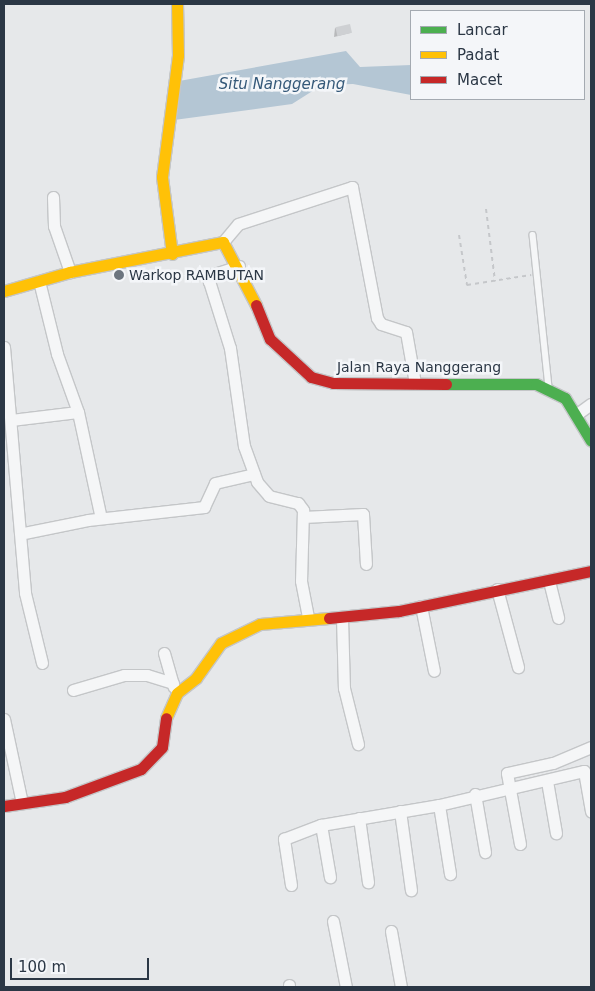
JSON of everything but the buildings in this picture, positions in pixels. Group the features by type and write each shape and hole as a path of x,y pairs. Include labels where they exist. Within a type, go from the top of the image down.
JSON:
{"street":[{"path":"172,254 162,177 178,55 177,4"},
{"path":"4,288 70,272 172,254 223,242 238,224 352,186 377,318 381,324 406,332 415,383"},
{"path":"53,197 54,226 70,272"},
{"name":"Jalan Raya Nanggerang","path":"223,242 239,266 264,328 301,372 333,383 522,382 549,388"},
{"path":"239,266 214,274 209,281 230,348 241,432 254,474 263,493 298,503 304,517 301,581 308,618"},
{"path":"39,281 57,354 78,412 101,518"},
{"path":"4,348 11,420 9,465 24,533 26,593 42,663"},
{"path":"549,388 577,414 591,441"},
{"path":"577,414 591,404"},
{"path":"11,420 78,412"},
{"path":"24,533 101,518 204,507 215,483 254,474"},
{"path":"304,517 363,514 366,564"},
{"path":"73,690 124,675 175,688 196,678 221,643 260,624 308,618 342,618 420,606 591,571"},
{"path":"549,580 558,618"},
{"path":"497,589 518,667"},
{"path":"420,606 434,671"},
{"path":"342,618 344,688 358,744"},
{"path":"4,806 65,797 141,769 162,748 167,712 175,688 164,654"},
{"path":"4,719 22,804"},
{"path":"520,844 507,772 553,763 591,747"},
{"path":"291,885 284,839 321,825 439,805 475,794 510,789 584,771 591,811"},
{"path":"547,781 556,833"},
{"path":"475,794 485,852"},
{"path":"439,805 450,874"},
{"path":"400,811 411,890"},
{"path":"359,818 368,882"},
{"path":"321,825 330,877"},
{"path":"333,921 346,987"},
{"path":"391,931 401,987"}],"lane":[{"path":"533,235 549,388"}],"path":[{"path":"486,209 494,281"},
{"path":"459,235 467,285 538,275"}],"water":[{"name":"Situ Nanggerang","path":"346,51 360,67 410,65 410,95 353,84 322,85 292,104 174,120 179,81"}],"traffic: fast":[{"path":"446,384 536,384 565,398 591,441"}],"traffic: slow":[{"path":"172,254 162,177 178,55 177,4"},
{"path":"4,291 70,272 223,242 256,305"},
{"path":"166,718 177,693 196,678 221,643 260,624 329,618"}],"traffic: jam":[{"path":"256,305 270,339 311,377 333,383 446,384"},
{"path":"329,618 399,611 591,571"},
{"path":"4,806 65,797 141,769 162,747 166,718"}],"place":[{"name":"Warkop RAMBUTAN","path":"119,275"}]}
